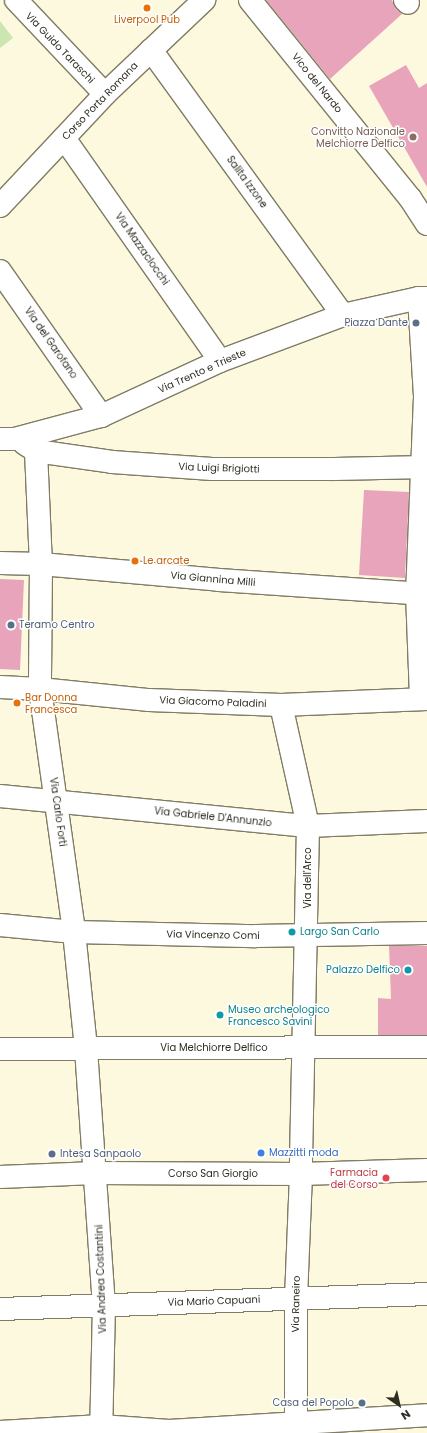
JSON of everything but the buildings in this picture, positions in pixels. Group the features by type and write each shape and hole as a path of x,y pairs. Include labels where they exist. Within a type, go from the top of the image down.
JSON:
{"street":[{"name":"Via Guido Taraschi","path":"16,0 105,94"},
{"name":"Corso Porta Romana","path":"0,206 105,94 204,0"},
{"name":"Vico del Nardo","path":"250,0 410,198 427,224"},
{"name":"Salita Izzone","path":"151,50 344,315"},
{"name":"Via Mazzaclocchi","path":"64,138 220,360"},
{"name":"Via del Garofano","path":"0,270 102,416"},
{"name":"Via Trento e Trieste","path":"8,439 102,416 220,360 344,315 423,298"},
{"path":"423,298 425,397 422,593 424,699"},
{"name":"Via Luigi Brigiotti","path":"8,439 36,451 112,462 212,469 425,467"},
{"name":"Via Carlo Forti","path":"36,451 41,564 40,689 74,932 86,1049 95,1173"},
{"name":"Via Giannina Milli","path":"0,564 41,564 220,580 422,593"},
{"name":"Via Giacomo Paladini","path":"0,687 40,689 149,700 281,705 424,699"},
{"name":"Via dell'Arco","path":"281,705 308,826 308,911 305,934 301,1174"},
{"name":"Via Gabriele D'Annunzio","path":"0,796 56,800 308,826 427,821"},
{"name":"Via Vincenzo Comi","path":"0,925 74,932 256,936 427,932"},
{"name":"Via Melchiorre Delfico","path":"0,1049 427,1047"},
{"name":"Corso San Giorgio","path":"0,1177 95,1173 301,1174 427,1170"},
{"name":"Via Andrea Costantini","path":"95,1173 104,1305 101,1430"},
{"name":"Via Raneiro","path":"295,1428 296,1298 301,1174"},
{"name":"Via Mario Capuani","path":"0,1309 427,1294"},
{"path":"0,1432 101,1430 169,1431 295,1428 427,1415"}],"green space":[{"path":"0,21 13,38 0,48"}],"place":[{"name":"Liverpool Pub","path":"147,8"},
{"name":"Convitto Nazionale Melchiorre Delfico","path":"413,137"},
{"name":"Piazza Dante","path":"416,323"},
{"name":"Le arcate","path":"135,561"},
{"name":"Teramo Centro","path":"11,625"},
{"name":"Bar Donna Francesca","path":"17,703"},
{"name":"Largo San Carlo","path":"292,932"},
{"name":"Palazzo Delfico","path":"408,970"},
{"name":"Museo archeologico Francesco Savini","path":"220,1015"},
{"name":"Mazzitti moda","path":"261,1153"},
{"name":"Intesa Sanpaolo","path":"52,1154"},
{"name":"Farmacia del Corso","path":"386,1178"},
{"name":"Casa del Popolo","path":"362,1403"}]}
